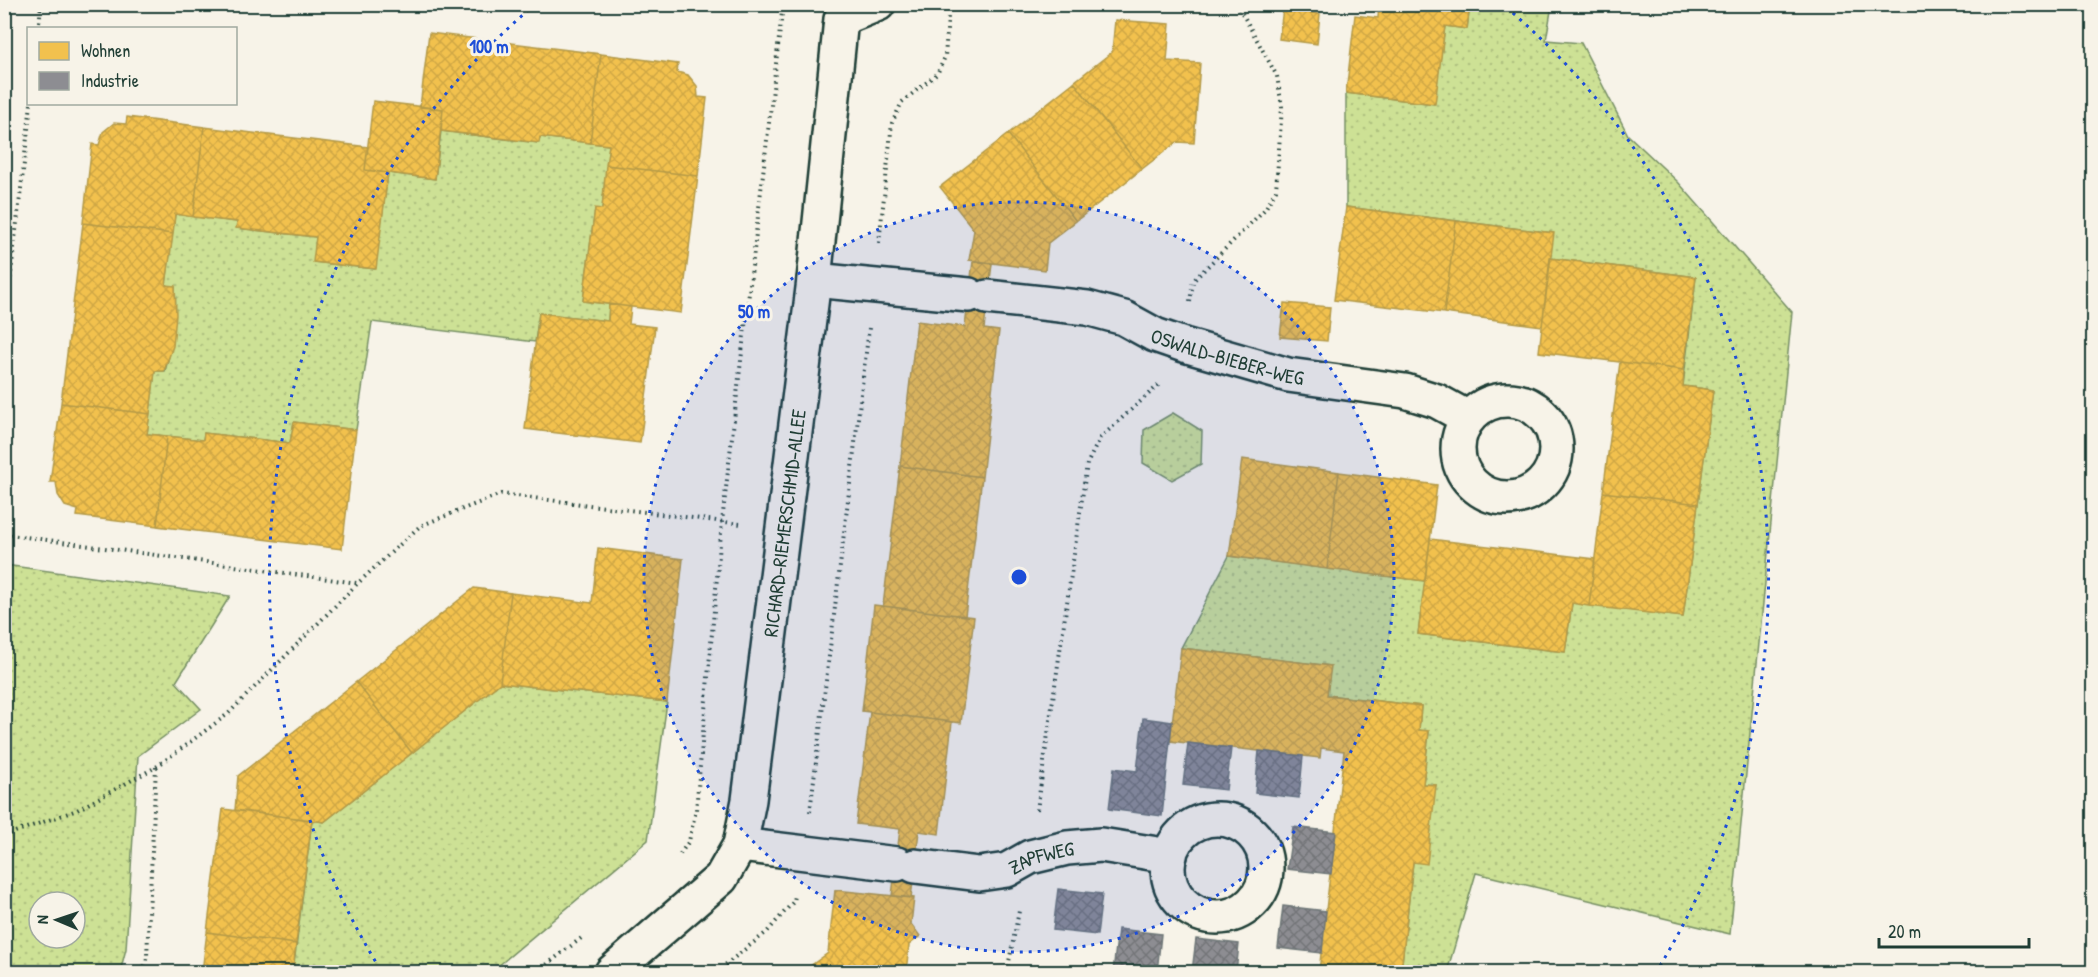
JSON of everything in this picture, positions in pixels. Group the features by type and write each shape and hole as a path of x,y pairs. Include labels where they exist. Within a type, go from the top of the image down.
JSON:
{"street":[{"name":"RICHARD-RIEMERSCHMID-ALLEE","path":"612,972 721,878 740,845 749,800 814,280 841,19 878,4"},
{"name":"OSWALD-BIEBER-WEG","path":"814,280 1087,308 1124,318 1155,335 1184,345 1287,375 1406,391 1437,401 1468,418"},
{"name":"ZAPFWEG","path":"740,845 979,874 1007,870 1029,858 1066,848 1101,845 1170,856"}],"path":[{"path":"39,27 42,4"},
{"path":"676,859 689,841 696,810 723,522 783,4"},
{"path":"716,972 767,932 794,901 805,853 892,123 902,102 937,74 941,66 945,57 949,4"},
{"path":"1007,972 1029,858 1087,464 1100,438 1172,374 1184,345 1193,281 1265,209 1276,190 1282,107 1277,76 1237,4"},
{"path":"4,332 31,105"},
{"path":"4,836 76,810 156,767 228,714 358,583 420,526 501,494 782,528"},
{"path":"4,534 358,583"},
{"path":"143,972 147,956 156,767"},
{"path":"537,972 590,931"},
{"path":"4,964 9,972"}],"green space":[{"path":"1470,5 1552,5 1546,40 1581,43 1628,135 1678,182 1792,312 1730,934 1476,873 1447,972 1401,972 1413,862 1436,785 1423,784 1429,732 1419,730 1421,706 1327,695 1330,666 1181,648 1229,556 1425,581 1418,634 1565,652 1572,603 1683,617 1713,390 1683,386 1696,277 1550,258 1553,233 1346,207 1346,93 1434,104 1445,26 1467,29"},
{"path":"441,131 538,143 540,137 609,145 602,209 595,209 583,301 609,304 608,321 539,313 535,342 372,322 356,430 294,422 290,443 204,433 203,440 147,434 155,371 165,371 174,329 175,287 166,285 175,214 237,222 237,228 316,237 314,262 375,269 388,173 435,179"},
{"path":"1173,413 1202,431 1201,464 1172,480 1143,463 1144,430"},
{"path":"5,565 230,596 176,682 201,709 138,756 126,949 120,972 5,972"},
{"path":"500,683 667,702 648,840 491,972 293,972 312,820 324,822"}],"building: Wohnen":[{"path":"1379,4 1470,4 1467,29 1445,26 1435,104 1346,93 1355,15 1378,18"},
{"path":"1283,9 1320,14 1317,44 1279,39"},
{"path":"1115,20 1170,24 1167,61 1200,63 1194,143 1177,142 1142,169 1074,82 1112,52"},
{"path":"429,33 601,54 590,143 540,137 539,143 441,131 443,109 420,107"},
{"path":"601,54 678,64 677,72 688,75 697,86 698,97 707,98 698,176 606,165 609,145 590,143"},
{"path":"1074,82 1142,169 1076,221 1008,134"},
{"path":"373,101 443,109 435,179 365,170"},
{"path":"127,117 204,127 193,217 175,214 173,234 83,223 92,144 99,145 103,132 114,123 126,124"},
{"path":"204,127 368,147 365,170 388,173 376,269 313,262 316,237 236,228 237,222 193,217"},
{"path":"1008,134 1076,221 1048,243 1045,270 969,260 974,230 940,187"},
{"path":"606,165 698,176 681,313 583,301 595,208 602,209"},
{"path":"1346,207 1456,221 1444,313 1334,300"},
{"path":"1456,221 1554,233 1542,326 1444,313"},
{"path":"83,223 173,234 166,285 175,286 176,315 173,346 164,371 155,371 150,414 61,403"},
{"path":"1550,258 1696,277 1684,370 1539,352"},
{"path":"973,261 992,264 984,329 999,331 982,477 900,466 917,321 965,327"},
{"path":"1284,303 1330,307 1327,341 1280,337"},
{"path":"609,304 631,307 629,324 655,327 640,443 525,429 539,313 608,321"},
{"path":"1620,362 1684,370 1683,386 1713,390 1698,504 1603,492"},
{"path":"61,403 150,414 147,434 167,436 157,526 77,516 78,510 65,506 58,495 56,482 50,482"},
{"path":"294,422 356,430 342,549 157,526 167,436 203,440 204,433 290,443"},
{"path":"1242,459 1339,472 1327,569 1229,556"},
{"path":"900,466 982,477 965,616 883,606"},
{"path":"1339,472 1437,485 1425,581 1327,569"},
{"path":"1603,492 1698,504 1683,617 1589,606"},
{"path":"1430,539 1595,559 1589,606 1572,603 1565,652 1418,634"},
{"path":"598,548 683,559 667,702 500,683 511,593 592,603"},
{"path":"474,588 511,593 500,683 412,753 356,682"},
{"path":"874,605 974,617 961,723 862,711"},
{"path":"1181,648 1331,666 1327,695 1421,706 1419,730 1429,731 1423,784 1436,785 1427,864 1413,862 1401,972 1319,972 1344,751 1321,748 1320,758 1170,741"},
{"path":"356,682 412,753 324,822 235,810 238,776"},
{"path":"870,712 952,722 939,834 919,831 911,898 892,896 900,829 856,824"},
{"path":"223,809 312,820 296,944 207,932"},
{"path":"835,890 914,898 911,924 920,936 909,945 906,972 802,972 828,953"},
{"path":"207,932 296,944 293,972 202,972"}],"building: Industrie":[{"path":"1143,718 1172,722 1162,816 1109,809 1114,768 1137,771"},
{"path":"1188,743 1231,748 1226,790 1183,785"},
{"path":"1259,751 1303,756 1299,798 1255,793"},
{"path":"1293,827 1336,832 1331,874 1287,869"},
{"path":"1058,889 1102,894 1097,935 1053,930"},
{"path":"1283,906 1326,911 1322,953 1278,948"},
{"path":"1118,929 1161,934 1157,972 1113,972"},
{"path":"1196,939 1239,944 1236,972 1192,972"}]}
